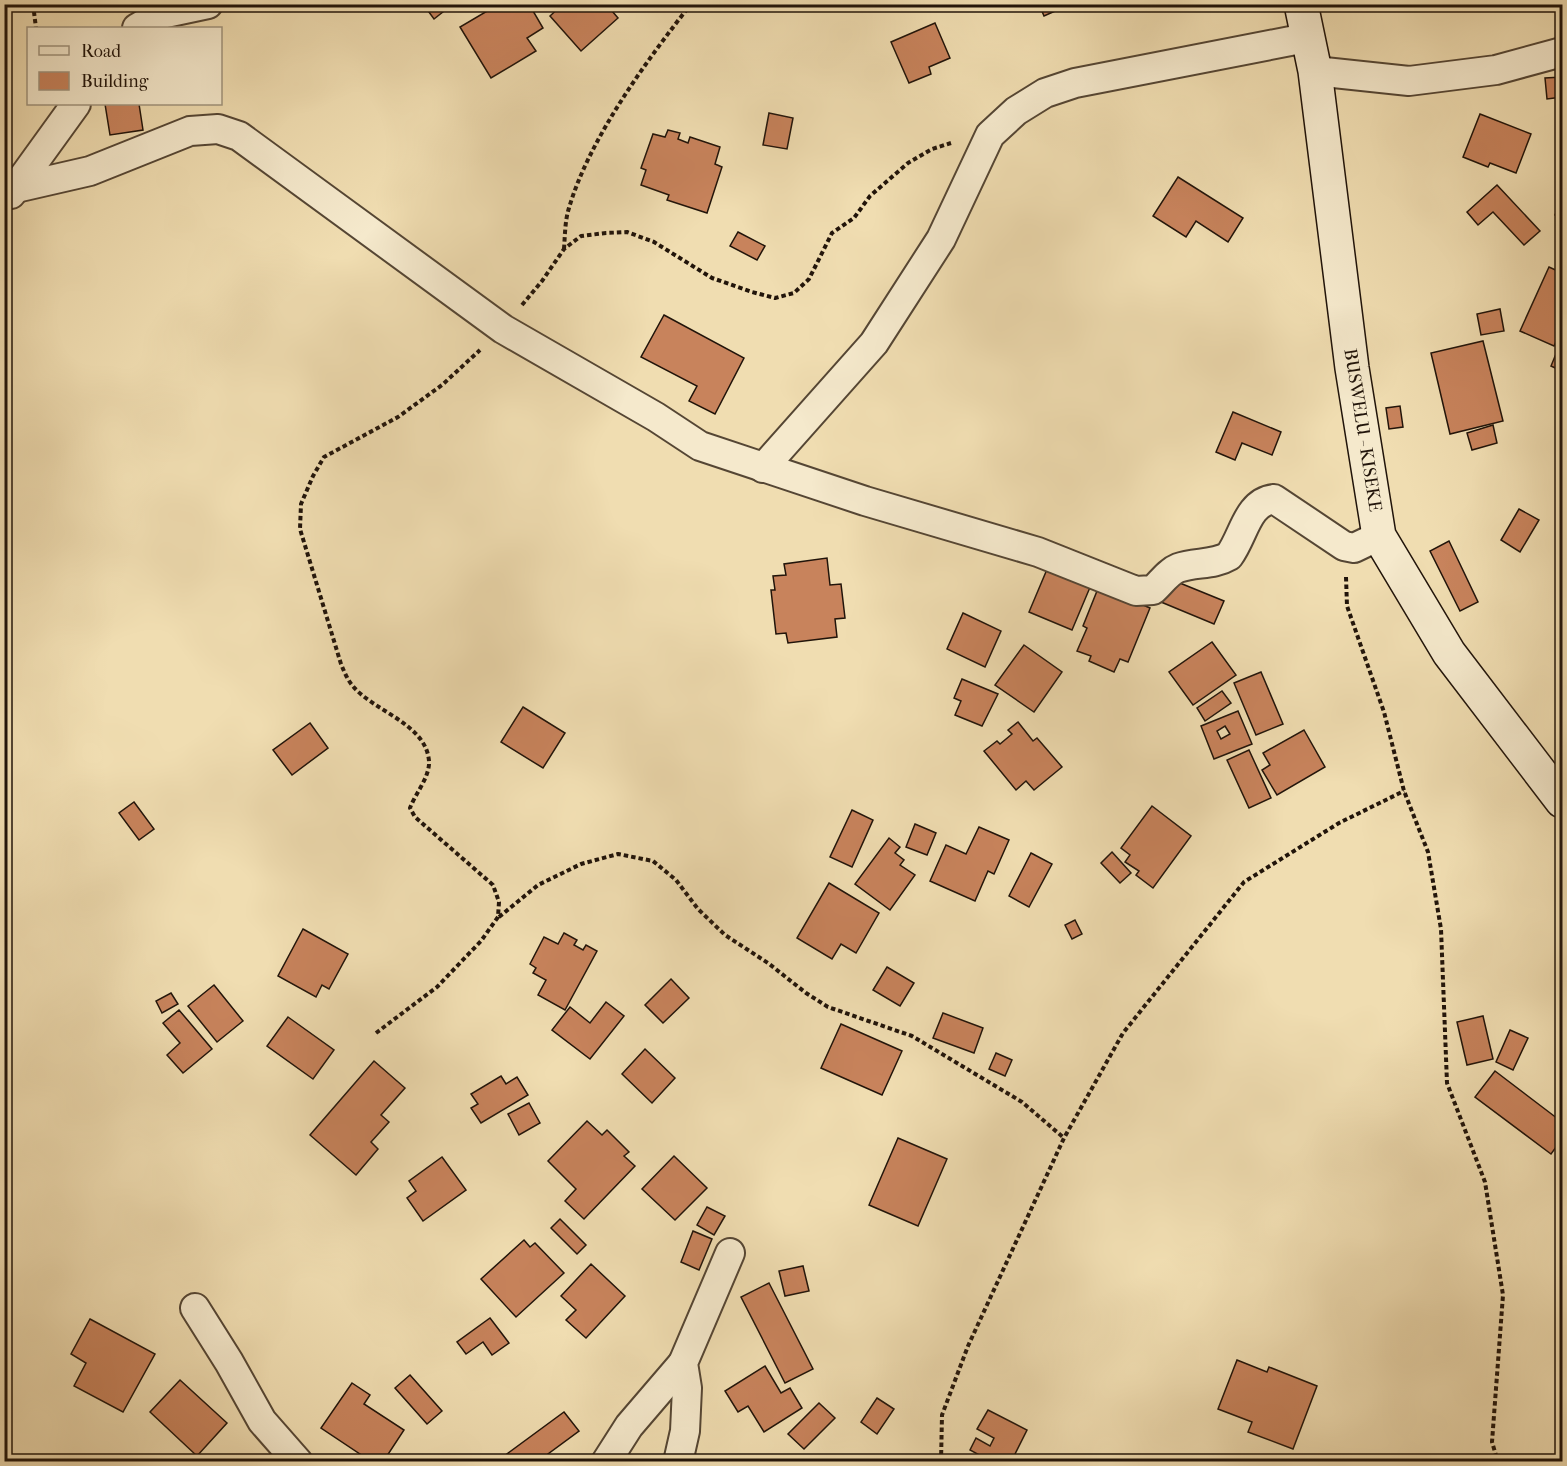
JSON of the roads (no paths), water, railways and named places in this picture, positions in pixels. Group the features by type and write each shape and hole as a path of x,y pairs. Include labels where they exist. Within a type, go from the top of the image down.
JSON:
{"main road":[{"name":"BUSWELU - KISEKE","path":"1300,4 1315,72 1352,368 1379,536 1449,653 1563,801"}],"street":[{"path":"139,27 161,14 208,4"},
{"path":"763,468 874,343 941,239 990,135 1016,111 1045,93 1075,83 1306,38"},
{"path":"1315,72 1410,81 1496,70 1563,52"},
{"path":"10,195 75,105"},
{"path":"10,195 90,171 190,131 218,129 239,136 502,329 656,417 700,447 1038,552 1145,592 1153,590 1180,567 1229,556 1255,507 1263,500 1274,499 1344,546 1354,548 1379,536"},
{"path":"606,1461 629,1426 683,1363 730,1253"},
{"path":"195,1308 262,1421 298,1461"},
{"path":"678,1461 685,1431 687,1388 683,1363"}]}
